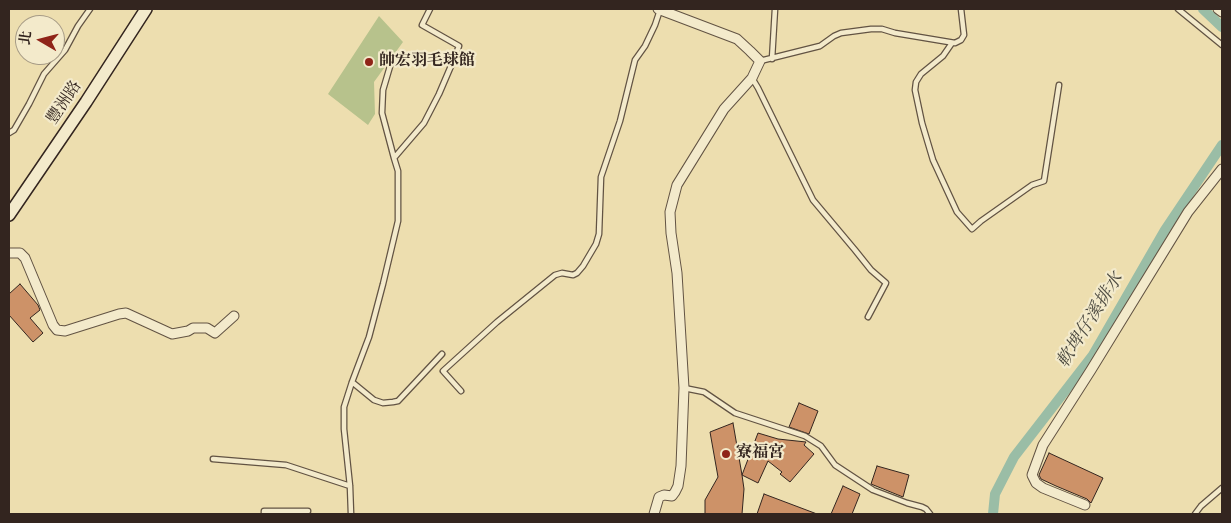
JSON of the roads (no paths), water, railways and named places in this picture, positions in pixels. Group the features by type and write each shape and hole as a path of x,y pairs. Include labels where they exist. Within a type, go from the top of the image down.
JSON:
{"street":[{"name":"豐洲路","path":"9,214 86,102 146,9"},
{"path":"654,514 659,497 672,496 678,486 680,466 684,388 677,272 670,212 676,185 724,109 752,78 760,61 737,39 660,9"},
{"path":"1218,9 1222,12"},
{"path":"1085,505 1043,488 1036,482 1032,476 1043,445 1188,212 1222,169"},
{"path":"9,253 20,252 25,258 53,325 57,330 65,331 126,313 172,334 188,331 193,328 207,328 215,333 234,316"}],"lane":[{"path":"9,133 14,130 44,74 65,50 90,9"},
{"path":"394,158 424,123 439,94 458,46 422,25 430,9"},
{"path":"461,391 443,371 497,322 555,275 562,273 573,275 577,273 596,244 599,234 601,177 620,122 635,60 645,46 660,9"},
{"path":"772,59 775,9"},
{"path":"760,61 820,46 840,32 871,29 882,29 952,43 959,42 964,35 961,9"},
{"path":"1178,9 1222,45"},
{"path":"952,43 943,56 918,78 915,90 933,160 957,212 972,230 981,221 1032,185 1044,181 1059,85"},
{"path":"351,514 344,407 369,337 398,221 398,171 382,113 383,90 391,63"},
{"path":"752,78 813,200 871,270 886,283 868,317"},
{"path":"352,382 374,400 383,403 398,401 442,354"},
{"path":"684,388 704,392 735,413 805,436 821,446 835,465 873,490 922,507 930,514"},
{"path":"213,459 286,465 350,486"},
{"path":"1195,514 1201,506 1222,488"},
{"path":"264,514 264,511 308,511"}],"waterway":[{"name":"軟埤仔溪排水","path":"1203,9 1222,27"},
{"name":"軟埤仔溪排水","path":"993,514 995,494 1014,457 1093,355 1165,230 1222,145"}],"place":[{"name":"帥宏羽毛球館","path":"369,62"},
{"name":"寮福宮","path":"726,454"}]}
